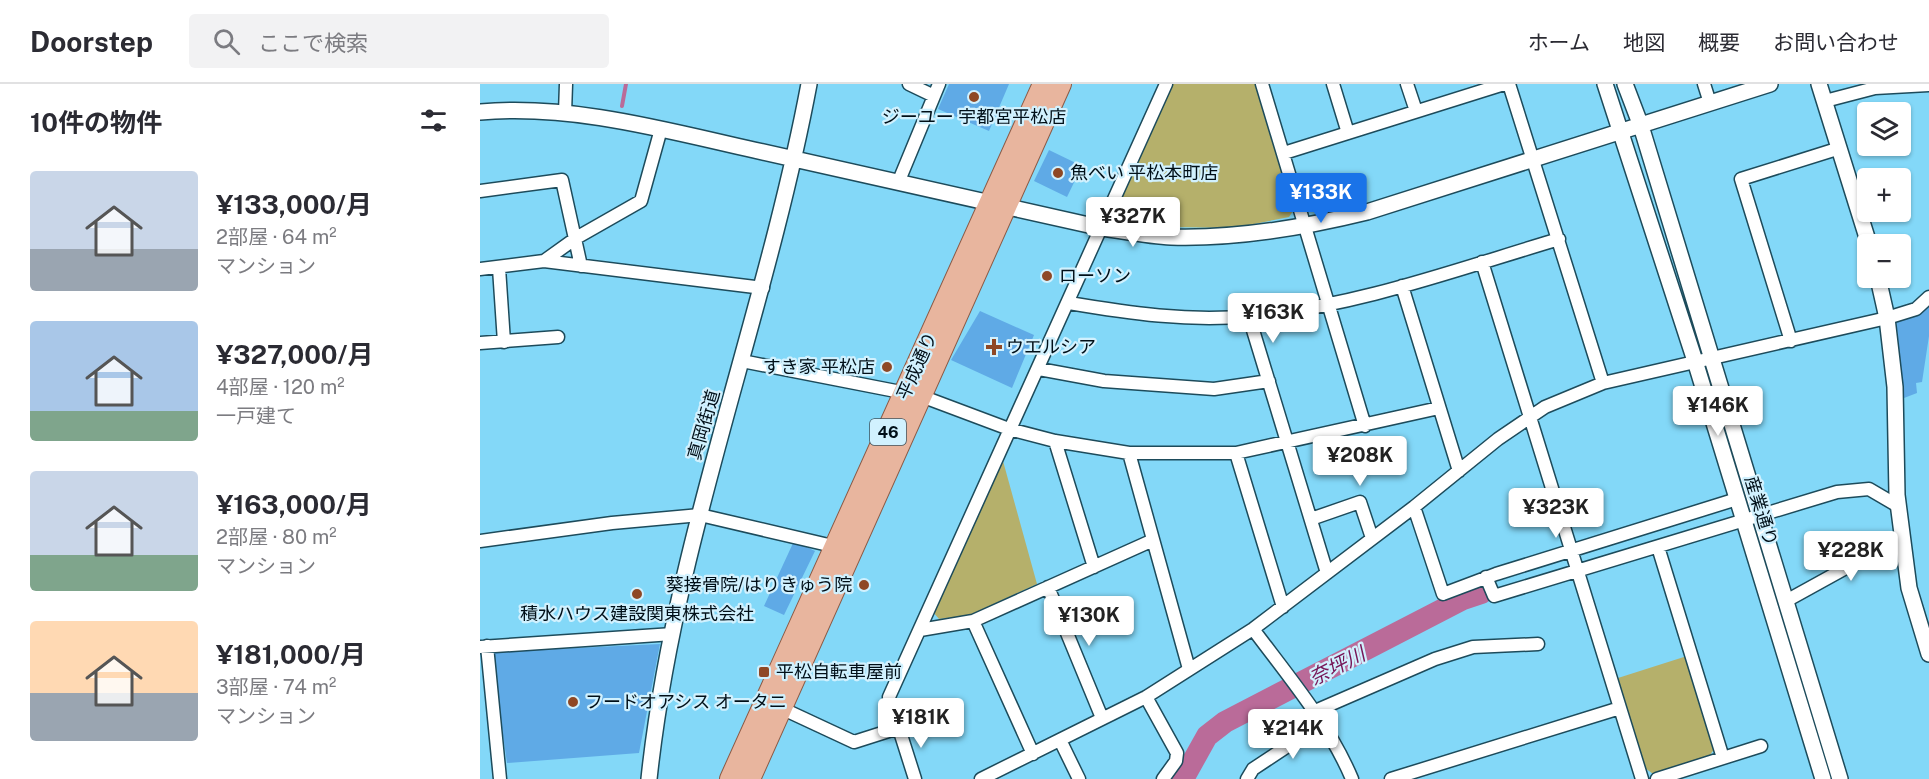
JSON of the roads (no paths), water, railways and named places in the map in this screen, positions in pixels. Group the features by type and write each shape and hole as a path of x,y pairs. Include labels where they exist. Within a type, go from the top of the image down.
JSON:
{"main road":[{"name":"平成通り","path":"999,205 1043,84"},
{"name":"平成通り","path":"750,779 914,394 999,205 1061,84"},
{"name":"平成通り","path":"730,779 837,547 914,394"}],"street":[{"path":"565,113 567,84"},
{"name":"真岡街道","path":"649,779 673,634 700,515 763,288 795,159 809,84"},
{"path":"909,84 934,96"},
{"path":"898,183 939,84"},
{"path":"915,779 890,697 1166,84"},
{"path":"1262,84 1365,426"},
{"path":"1333,84 1348,133"},
{"path":"1407,84 1416,111"},
{"path":"1284,153 1504,84"},
{"path":"1509,84 1603,383"},
{"name":"産業通り","path":"1605,84 1695,361 1823,779"},
{"name":"産業通り","path":"1625,84 1641,126 1840,779"},
{"path":"1704,84 1710,103"},
{"path":"480,112 507,110 565,113 661,129 1102,228 1169,237 1238,235 1306,227 1367,212 1770,84"},
{"path":"1819,84 1866,234"},
{"path":"1825,100 1875,88 1929,84"},
{"path":"544,261 576,238 641,201 661,129"},
{"path":"1791,341 1741,179 1840,148"},
{"path":"480,191 562,180 581,266"},
{"path":"1068,303 1122,312 1192,318 1249,316 1330,304 1402,286 1559,239"},
{"path":"480,269 544,261 763,288"},
{"path":"1482,262 1642,779"},
{"path":"499,268 504,342"},
{"path":"1402,286 1459,471"},
{"path":"1880,288 1887,318 1895,387 1896,466 1902,537 1909,588 1929,654"},
{"path":"981,779 1005,774 1033,754 1146,697 1253,628 1545,406 1603,383 1887,318 1916,309 1929,297"},
{"path":"1249,316 1327,573"},
{"path":"480,343 558,337"},
{"path":"742,361 914,394 1009,429 1055,441 1129,453 1236,453 1287,444 1439,408"},
{"path":"1039,369 1104,381 1214,388 1269,381"},
{"path":"1055,441 1094,567"},
{"path":"1129,453 1151,541 1189,669"},
{"path":"1236,453 1283,607"},
{"path":"1486,577 1494,596 1837,492 1869,489 1898,501"},
{"path":"1414,507 1443,594 1486,577 1737,499"},
{"path":"1311,519 1360,502 1372,538"},
{"path":"480,542 612,523 700,515 837,547"},
{"path":"1786,601 1902,537"},
{"path":"920,630 973,621 1151,541"},
{"path":"1658,547 1723,758"},
{"path":"1048,587 1102,718"},
{"path":"973,621 1033,754"},
{"path":"1253,628 1321,724 1343,759 1352,779"},
{"path":"500,779 484,647 673,634"},
{"path":"1313,712 1435,659 1473,647 1538,644"},
{"path":"1146,697 1177,753 1176,761 1163,779"},
{"path":"781,708 854,742 898,728"},
{"path":"1391,779 1620,708"},
{"path":"1247,779 1253,769 1321,724"},
{"path":"1060,740 1079,779"},
{"path":"1657,779 1761,746"}],"waterway":[{"path":"622,106 626,84"},
{"name":"奈坪川","path":"1183,779 1207,736 1225,722 1463,599 1481,593"}],"place":[{"name":"ジーユー 宇都宮平松店","path":"974,97"},
{"name":"魚べい 平松本町店","path":"1058,173"},
{"name":"ローソン","path":"1047,276"},
{"name":"ウエルシア","path":"994,347"},
{"name":"すき家 平松店","path":"887,367"},
{"name":"葵接骨院/はりきゅう院","path":"864,585"},
{"name":"積水ハウス建設関東株式会社","path":"637,594"},
{"name":"平松自転車屋前","path":"764,672"},
{"name":"フードオアシス オータニ","path":"573,702"}]}
